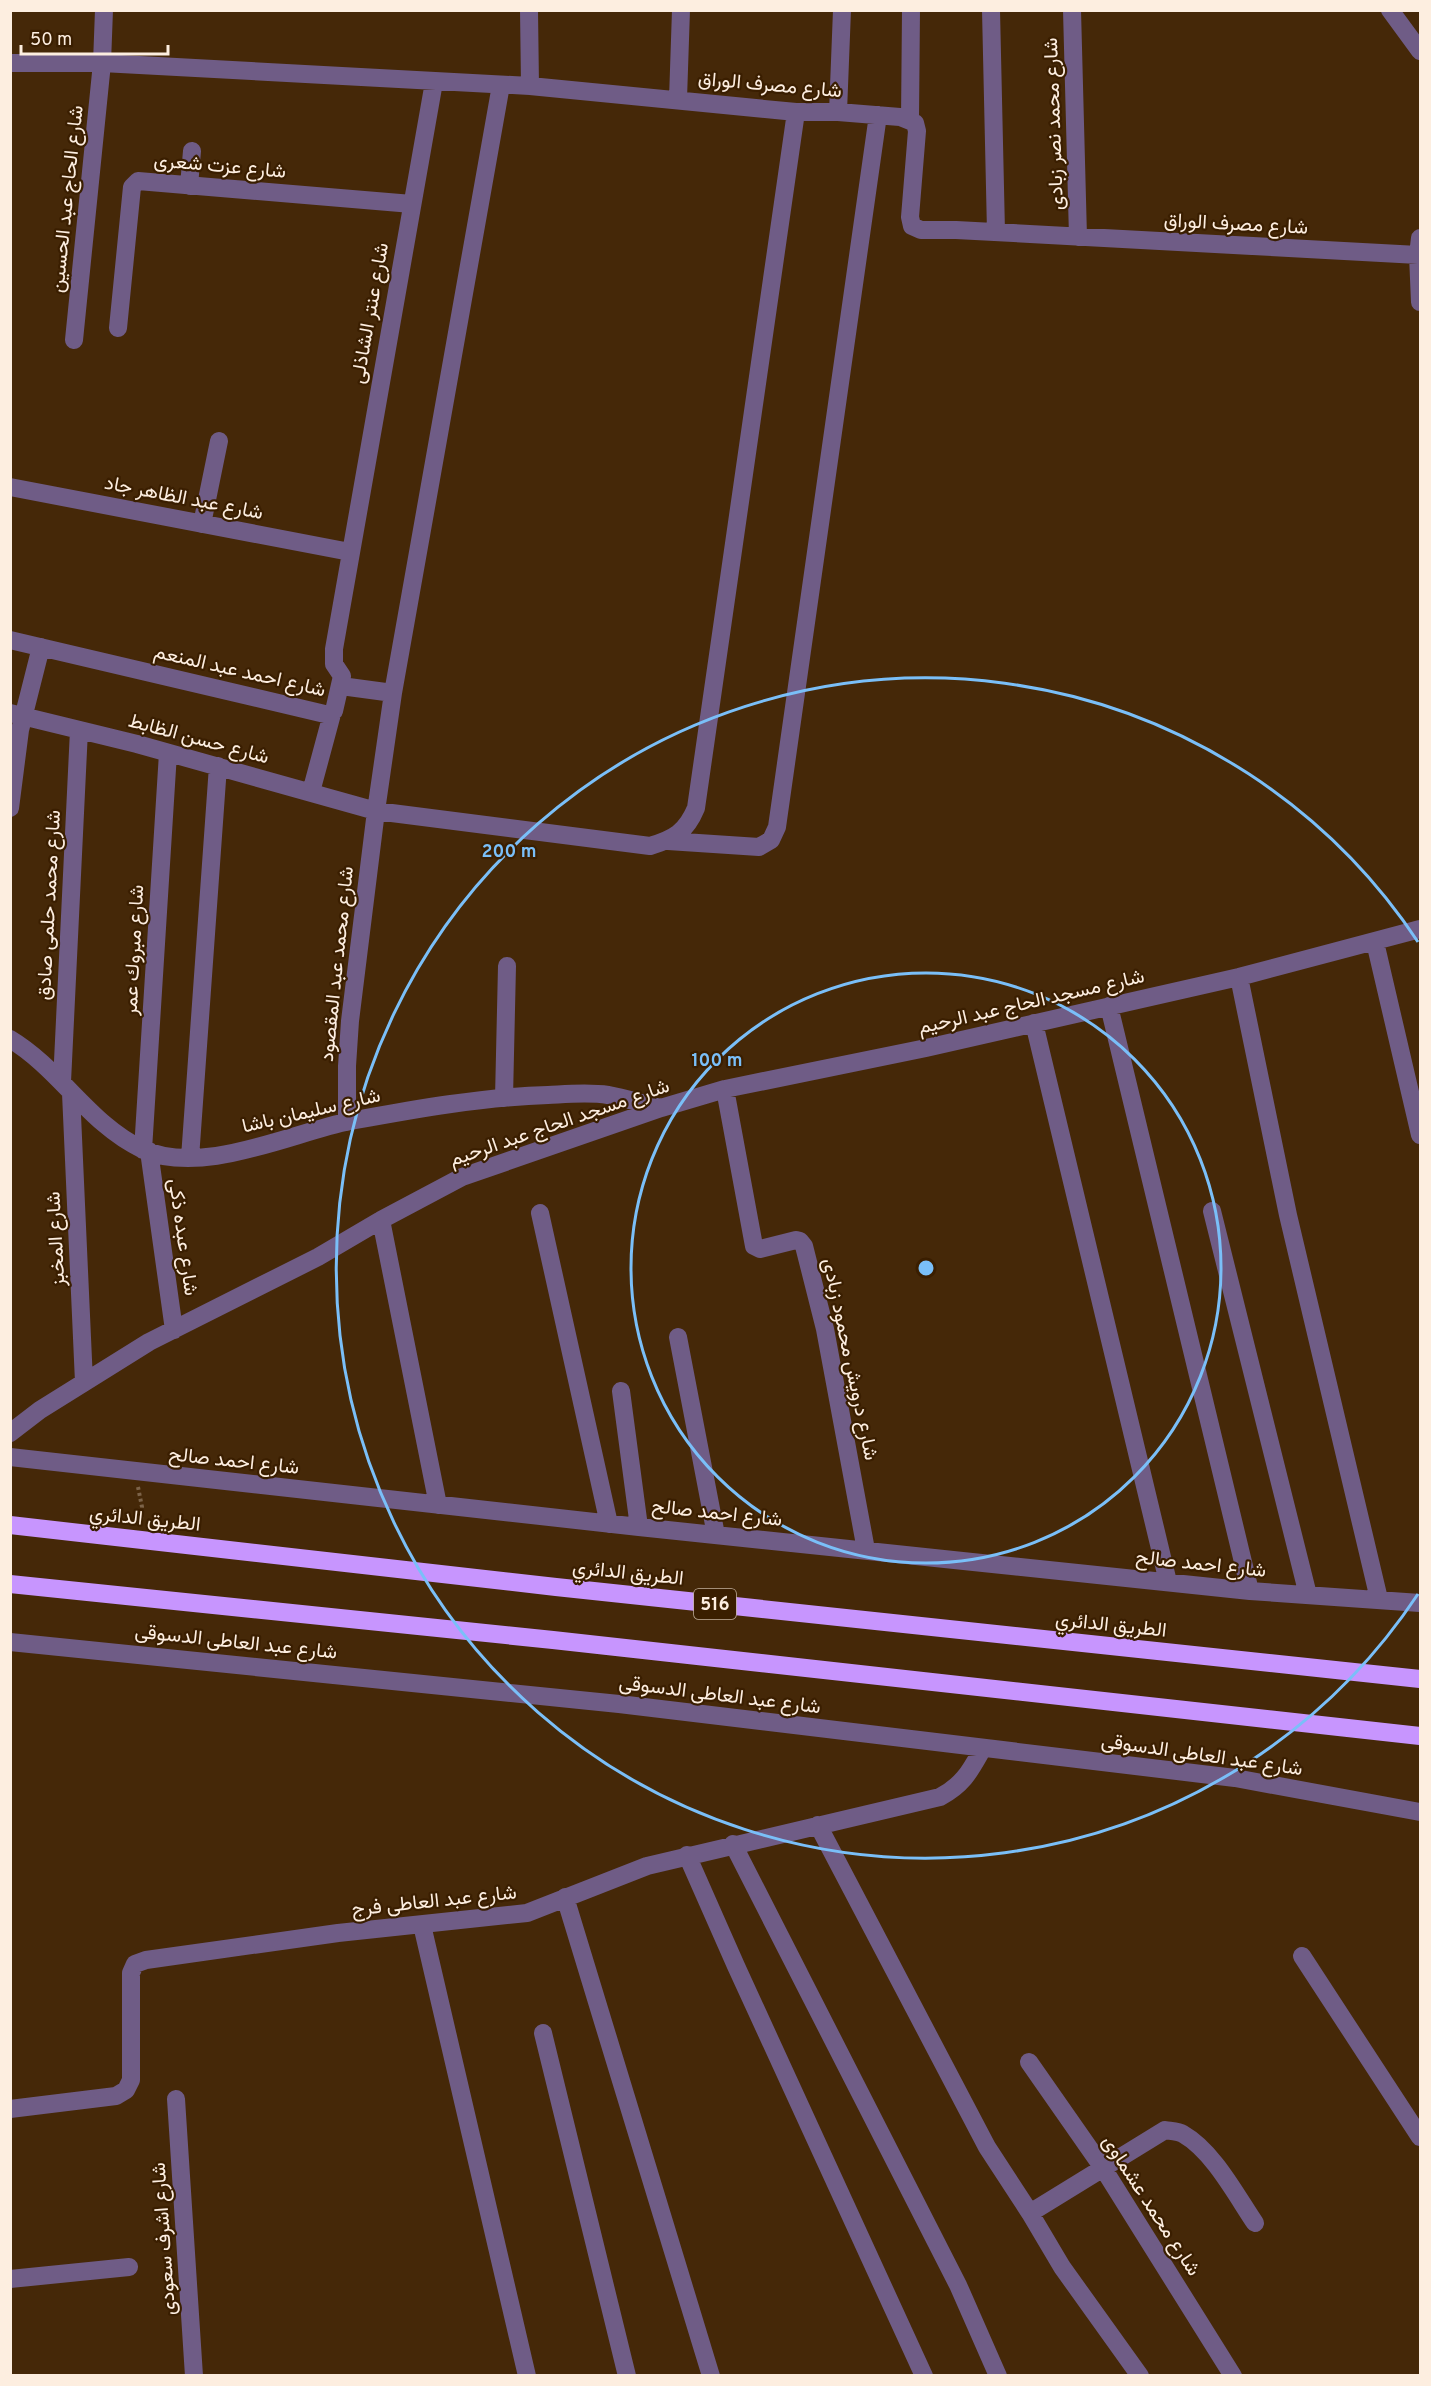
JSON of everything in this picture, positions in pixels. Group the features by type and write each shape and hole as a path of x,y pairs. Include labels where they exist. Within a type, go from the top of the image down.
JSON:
{"highway":[{"name":"الطريق الدائري","path":"10,1525 556,1587 1420,1679"},
{"path":"10,1584 565,1642 1420,1736"}],"street":[{"name":"شارع الحاج عبد الحسين","path":"74,340 102,63 104,10"},
{"path":"529,10 530,86"},
{"path":"678,99 681,10"},
{"path":"838,112 842,10"},
{"path":"910,120 911,10"},
{"path":"991,10 996,232"},
{"name":"شارع محمد نصر زبادى","path":"1072,10 1078,237"},
{"path":"1390,10 1420,51"},
{"name":"شارع مصرف الوراق","path":"10,63 102,63 530,86 796,112 838,112 910,120 915,123 917,132 910,218 912,226 921,230 1419,247"},
{"name":"شارع عنتر الشاذلى","path":"350,552 434,82"},
{"name":"شارع محمد عبد المقصود","path":"347,1122 350,1021 375,811 393,693 501,85"},
{"path":"668,841 690,823 696,808 796,112"},
{"name":"شارع حسن الظابط","path":"18,715 218,766 375,811 650,846 668,841 759,847 771,840 777,827 878,116"},
{"path":"189,186 192,151"},
{"name":"شارع عزت شعرى","path":"118,328 132,187 142,181 412,204"},
{"path":"1419,247 1420,302"},
{"path":"202,524 219,441"},
{"name":"شارع عبد الظاهر جاد","path":"10,487 350,552"},
{"name":"شارع احمد عبد المنعم","path":"10,640 332,714 341,686 342,676 334,664 333,656 350,552"},
{"path":"10,808 20,730 18,715 41,647"},
{"path":"341,686 393,693"},
{"path":"311,792 332,714"},
{"name":"شارع محمد حلمى صادق","path":"67,1087 79,730"},
{"name":"شارع مبروك عمر","path":"146,1150 168,753"},
{"path":"190,1158 218,766"},
{"name":"شارع مسجد الحاج عبد الرحيم","path":"10,1433 40,1410 149,1342 318,1257 462,1177 662,1108 725,1089 1109,1006 1239,976 1420,929"},
{"path":"1376,942 1420,1135"},
{"path":"504,1098 507,966"},
{"path":"1239,976 1288,1215 1379,1599"},
{"path":"1109,1006 1250,1591"},
{"path":"1034,1023 1168,1582"},
{"name":"شارع سليمان باشا","path":"10,1039 31,1051 86,1109 114,1132 146,1150 190,1158 262,1145 347,1122 446,1104 567,1094 607,1095 662,1108"},
{"name":"شارع المخبز","path":"67,1087 84,1382"},
{"name":"شارع درويش محمود زبادى","path":"725,1089 754,1246 760,1249 796,1240 804,1246 825,1329 866,1550"},
{"name":"شارع عبده ذكى","path":"146,1150 174,1330"},
{"path":"1212,1211 1308,1595"},
{"path":"540,1213 609,1524"},
{"path":"381,1220 438,1505"},
{"path":"678,1337 716,1535"},
{"path":"621,1391 639,1527"},
{"name":"شارع احمد صالح","path":"10,1457 609,1524 1250,1591 1420,1603"},
{"name":"شارع عبد العاطى الدسوقى","path":"10,1642 619,1704 1235,1778 1420,1812"},
{"name":"شارع عبد العاطى فرج","path":"10,2109 116,2096 126,2090 131,2080 131,1973 135,1964 146,1960 338,1933 527,1913 647,1866 940,1797 956,1788 968,1775 983,1748"},
{"path":"818,1825 987,2147 1062,2267 1140,2376"},
{"path":"733,1844 958,2284 998,2376"},
{"path":"687,1855 924,2376"},
{"path":"565,1897 711,2376"},
{"path":"422,1925 527,2376"},
{"path":"1302,1956 1420,2138"},
{"path":"543,2033 627,2376"},
{"name":"شارع محمد عشماوى","path":"1029,2062 1103,2168 1233,2376"},
{"name":"شارع اشرف سعودى","path":"176,2100 194,2376"},
{"path":"1030,2213 1164,2130 1182,2133 1202,2150 1224,2177 1255,2223"},
{"path":"10,2279 129,2267"}],"path":[{"path":"138,1489 142,1507 141,1540"}]}
